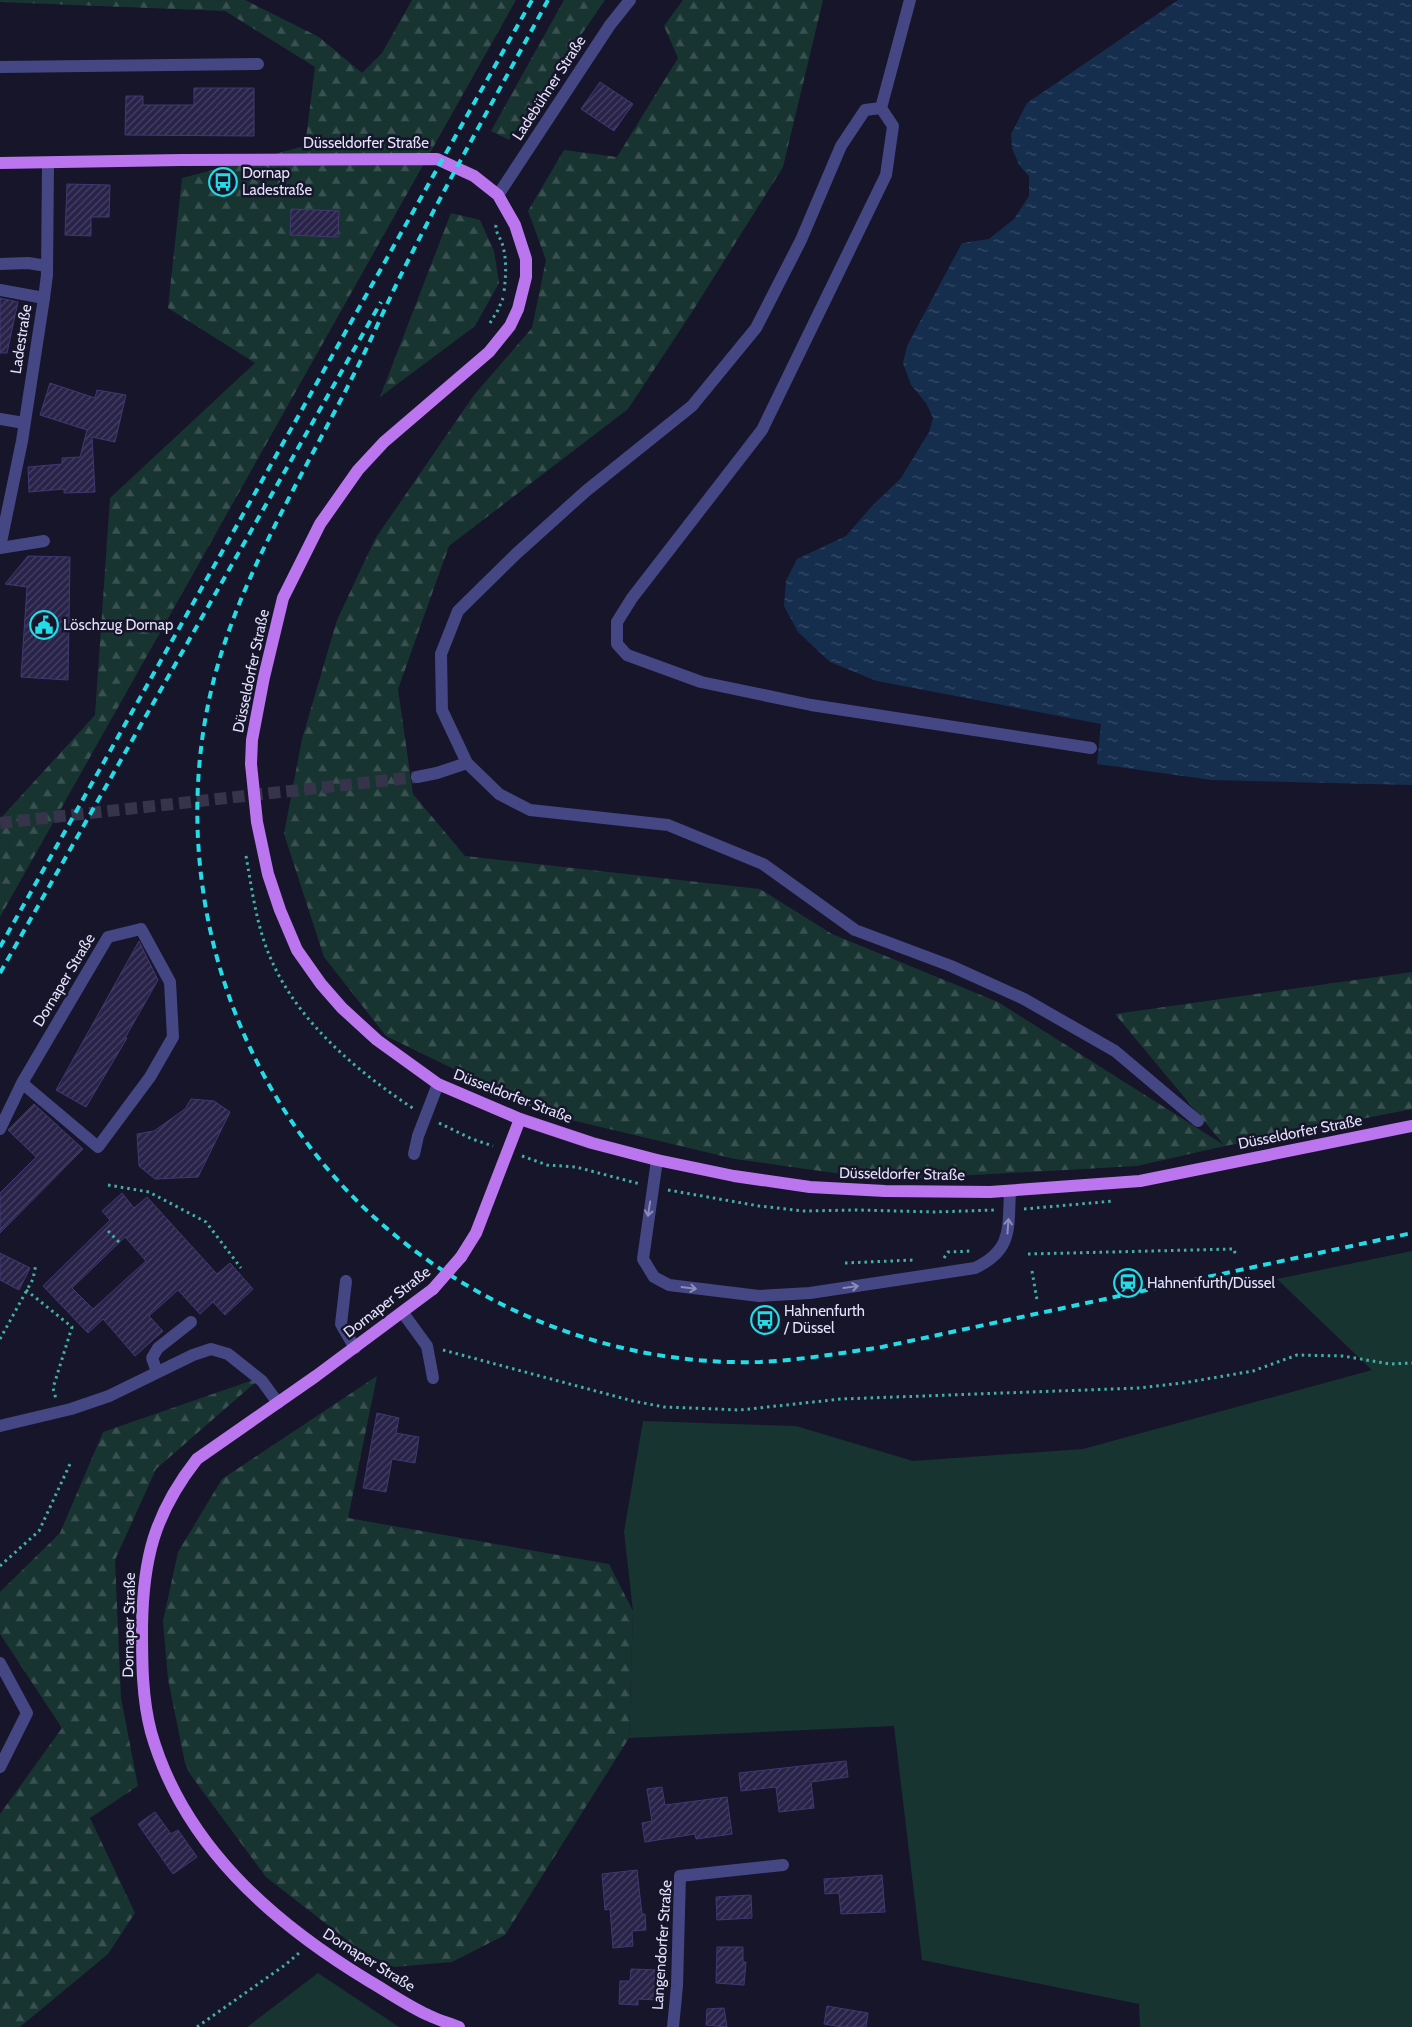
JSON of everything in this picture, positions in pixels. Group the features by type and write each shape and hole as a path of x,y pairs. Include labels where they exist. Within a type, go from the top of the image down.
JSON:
{"main road":[{"name":"Düsseldorfer Straße","path":"0,163 180,160 437,160 474,176 498,195 515,225 526,259 526,277 518,309 510,326 489,352 384,442 358,470 320,524 283,598 264,677 252,740 251,764 259,837 268,874 280,910 297,950 321,984 342,1008 384,1046 438,1084 520,1119 592,1143 657,1160 734,1176 810,1187 885,1191 1010,1191 1140,1181 1412,1126"},
{"name":"Dornaper Straße","path":"460,2027 427,2015 345,1966 311,1942 260,1902 221,1860 187,1815 170,1783 151,1731 142,1671 145,1572 150,1547 169,1498 197,1459 355,1348 433,1290 460,1257 476,1232 520,1119"}],"street":[{"name":"Ladebühner Straße","path":"498,195 610,24 630,0"},
{"path":"910,0 881,108 893,126 886,175 762,430 632,598 617,622 617,644 627,656 701,682 811,705 1091,748"},
{"path":"0,68 258,64"},
{"path":"881,108 865,110 841,146 801,240 756,328 692,406 586,491 516,554 458,611 441,654 442,710 467,763 499,794 530,810 668,825 763,864 855,930 951,966 1024,999 1115,1050 1198,1121"},
{"name":"Ladestraße","path":"44,540 0,548 24,423 44,298 47,266 48,163"},
{"path":"0,264 28,263 47,266"},
{"path":"0,290 44,298"},
{"path":"0,419 24,423"},
{"path":"417,777 437,773 467,763"},
{"name":"Dornaper Straße","path":"0,1129 22,1083 108,937 141,929 170,982 173,1037 150,1077 98,1147 22,1083"},
{"path":"414,1154 418,1136 438,1084"},
{"path":"657,1160 644,1241 643,1258 647,1268 661,1282 670,1285 759,1296 810,1293 975,1268 989,1260 1003,1247 1007,1234 1010,1191"},
{"path":"346,1281 341,1324 355,1348"},
{"path":"404,1312 427,1346 432,1378"},
{"path":"157,1372 152,1358 158,1348 190,1322"},
{"path":"0,1426 70,1409 109,1396 192,1355 211,1349 228,1354 262,1381 278,1403"},
{"path":"0,1663 27,1712 0,1767"},
{"name":"Langendorfer Straße","path":"672,2027 677,1986 680,1876 783,1865"}],"path":[{"path":"108,1185 148,1192 206,1222 241,1268"},
{"path":"108,1232 118,1242"},
{"path":"1028,1254 1234,1249 1236,1257"},
{"path":"0,1339 33,1278 36,1264"},
{"path":"1032,1271 1038,1300"},
{"path":"26,1290 72,1328 53,1388"},
{"path":"427,1346 633,1402 664,1407 740,1410 841,1399 1139,1388 1183,1383 1253,1370 1297,1355 1343,1356 1390,1364 1412,1363"},
{"path":"0,1566 39,1531 70,1464"},
{"path":"197,2027 285,1966 311,1942"}],"green space":[{"path":"0,0 245,0 319,37 362,73 382,53 412,0 516,0 0,917 0,819 95,715 110,498 255,363 168,308 182,178 305,146 315,67 225,11 0,2"},
{"path":"564,0 605,0 509,140 491,131"},
{"path":"683,0 823,0 783,167 692,312 628,409 449,546 398,689 413,794 465,856 760,889 832,934 998,1002 1224,1145 1115,1014 1412,972 1412,1109 1225,1146 1137,1166 884,1180 735,1159 546,1114 386,1036 324,957 284,834 302,739 337,620 375,539 474,395 532,328 546,260 528,211 564,150 617,157 678,58 664,26"},
{"path":"451,213 480,220 494,251 499,283 475,326 380,397"},
{"path":"1412,1251 1412,2027 1140,2027 1139,2004 922,1960 894,1726 629,1738 633,1611 624,1532 643,1421 796,1426 913,1461 1083,1449 1372,1370 1277,1279"},
{"path":"265,1376 156,1469 115,1560 121,1698 138,1786 90,1818 135,1913 108,1954 20,2027 0,2027 0,1814 62,1728 0,1634 0,1592 60,1533 103,1432"},
{"path":"377,1376 348,1518 609,1564 633,1611 629,1738 505,1935 452,1962 394,1967 361,1951 266,1877 190,1774 185,1763 168,1679 163,1621 178,1552 222,1479"},
{"path":"318,1973 399,2027 247,2027"}],"water":[{"path":"1178,0 1412,0 1412,785 1212,780 1097,764 1101,724 877,681 830,662 798,632 784,606 786,581 797,559 846,536 872,506 901,478 929,432 933,418 926,403 911,385 903,363 907,346 962,243 989,239 1014,219 1029,196 1029,176 1019,165 1012,148 1011,134 1027,103"}],"building":[{"path":"600,82 633,104 614,131 581,109"},
{"path":"194,88 254,88 254,136 125,135 126,96 143,96 143,105 194,105"},
{"path":"67,184 110,185 109,217 91,217 91,236 65,235"},
{"path":"291,209 339,211 338,237 290,235"},
{"path":"0,298 18,302 7,353 0,353"},
{"path":"50,383 95,398 97,390 126,395 115,442 92,437 95,492 64,493 64,489 29,492 28,467 62,464 62,458 80,457 87,430 40,415"},
{"name":"Löschzug Dornap","path":"28,556 70,557 68,680 21,677 27,587 5,584"},
{"path":"139,941 158,980 125,1038 127,1038 86,1107 56,1090"},
{"path":"191,1099 214,1101 230,1112 198,1177 155,1179 139,1166 137,1134 154,1131 185,1109"},
{"path":"34,1104 83,1149 0,1233 0,1193 36,1157 8,1130"},
{"path":"122,1193 134,1208 147,1197 217,1274 230,1263 253,1289 225,1315 213,1302 200,1314 178,1290 149,1316 163,1331 135,1356 103,1319 88,1333 43,1286 110,1220 102,1211","holes":["125,1237 146,1261 93,1309 72,1288"]},
{"path":"0,1253 30,1268 19,1290 0,1280"},
{"path":"377,1413 399,1418 396,1433 419,1437 415,1463 392,1459 386,1492 363,1488"},
{"path":"846,1761 848,1777 811,1782 814,1808 779,1812 776,1787 741,1791 739,1773"},
{"path":"662,1787 665,1805 727,1797 732,1834 696,1839 695,1834 645,1842 642,1823 652,1821 647,1789"},
{"path":"155,1812 171,1834 178,1830 197,1857 173,1874 138,1824"},
{"path":"637,1870 642,1914 645,1914 646,1930 632,1931 633,1946 613,1948 610,1909 605,1910 602,1874"},
{"path":"882,1875 885,1912 841,1914 839,1893 825,1894 824,1879"},
{"path":"751,1895 752,1918 717,1920 716,1897"},
{"path":"717,1947 743,1947 743,1962 746,1962 744,1985 716,1983"},
{"path":"631,1969 658,1970 657,2000 638,1999 638,2005 619,2004 620,1981 630,1981"},
{"path":"827,2006 868,2013 866,2027 842,2027 824,2024"},
{"path":"724,2008 727,2027 706,2025 707,2009"}],"tunnel":[{"path":"0,823 417,777"}],"railway":[{"path":"0,947 532,0"},
{"path":"548,0 429,219 351,380 266,543 224,645 205,723 197,802 202,881 217,959 244,1034 281,1104 328,1169 384,1226 424,1258 467,1285 512,1309 559,1329 608,1344 658,1355 708,1361 775,1361 882,1347 1412,1233"},
{"path":"0,973 381,302"}],"place":[{"name":"Dornap Ladestraße","path":"223,182"},
{"name":"Löschzug Dornap","path":"44,625"},
{"name":"Hahnenfurth/Düssel","path":"1128,1283"},
{"name":"Hahnenfurth / Düssel","path":"765,1320"}]}
